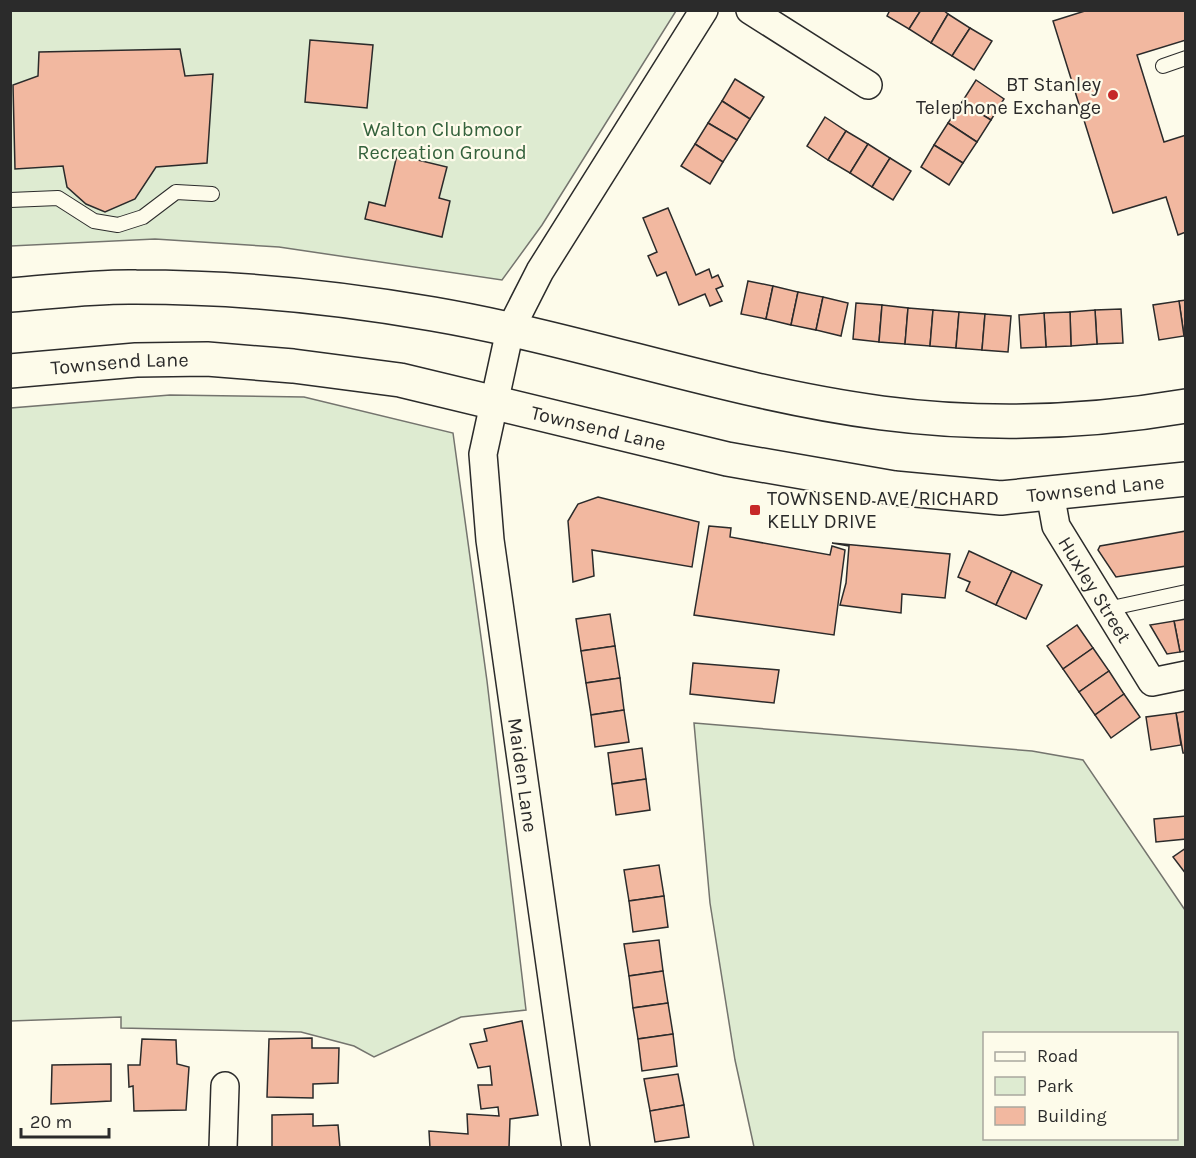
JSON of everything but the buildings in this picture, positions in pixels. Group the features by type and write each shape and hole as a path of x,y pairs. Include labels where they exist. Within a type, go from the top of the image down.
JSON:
{"main road":[{"path":"10,295 134,286 245,292 433,314 510,330 760,390 882,413 975,419 1067,421 1185,406"},
{"name":"Townsend Lane","path":"10,371 136,360 207,359 293,366 400,380 727,459 894,488 1001,498 1185,479"}],"street":[{"name":"Maiden Lane","path":"576,1148 490,540 483,454 510,330 540,271 704,10"},
{"path":"750,10 868,86"},
{"name":"Huxley Street","path":"1050,493 1056,526 1152,682 1185,675"},
{"path":"223,1148 225,1086"}],"lane":[{"path":"1162,66 1185,58"},
{"path":"10,200 58,198 94,221 118,225 143,217 176,192 212,194"},
{"path":"1107,609 1185,592"}],"green space":[{"name":"Walton Clubmoor Recreation Ground","path":"11,11 676,11 542,225 502,280 279,247 155,239 11,246"},
{"path":"170,395 304,397 453,433 487,681 526,1010 461,1017 374,1057 354,1046 301,1032 121,1028 121,1017 11,1021 11,408"},
{"path":"694,723 1032,751 1083,760 1185,910 1185,1147 754,1147 735,1060 710,903"}],"place":[{"name":"BT Stanley Telephone Exchange","path":"1113,95"},
{"name":"TOWNSEND AVE/RICHARD KELLY DRIVE","path":"755,510"}]}
